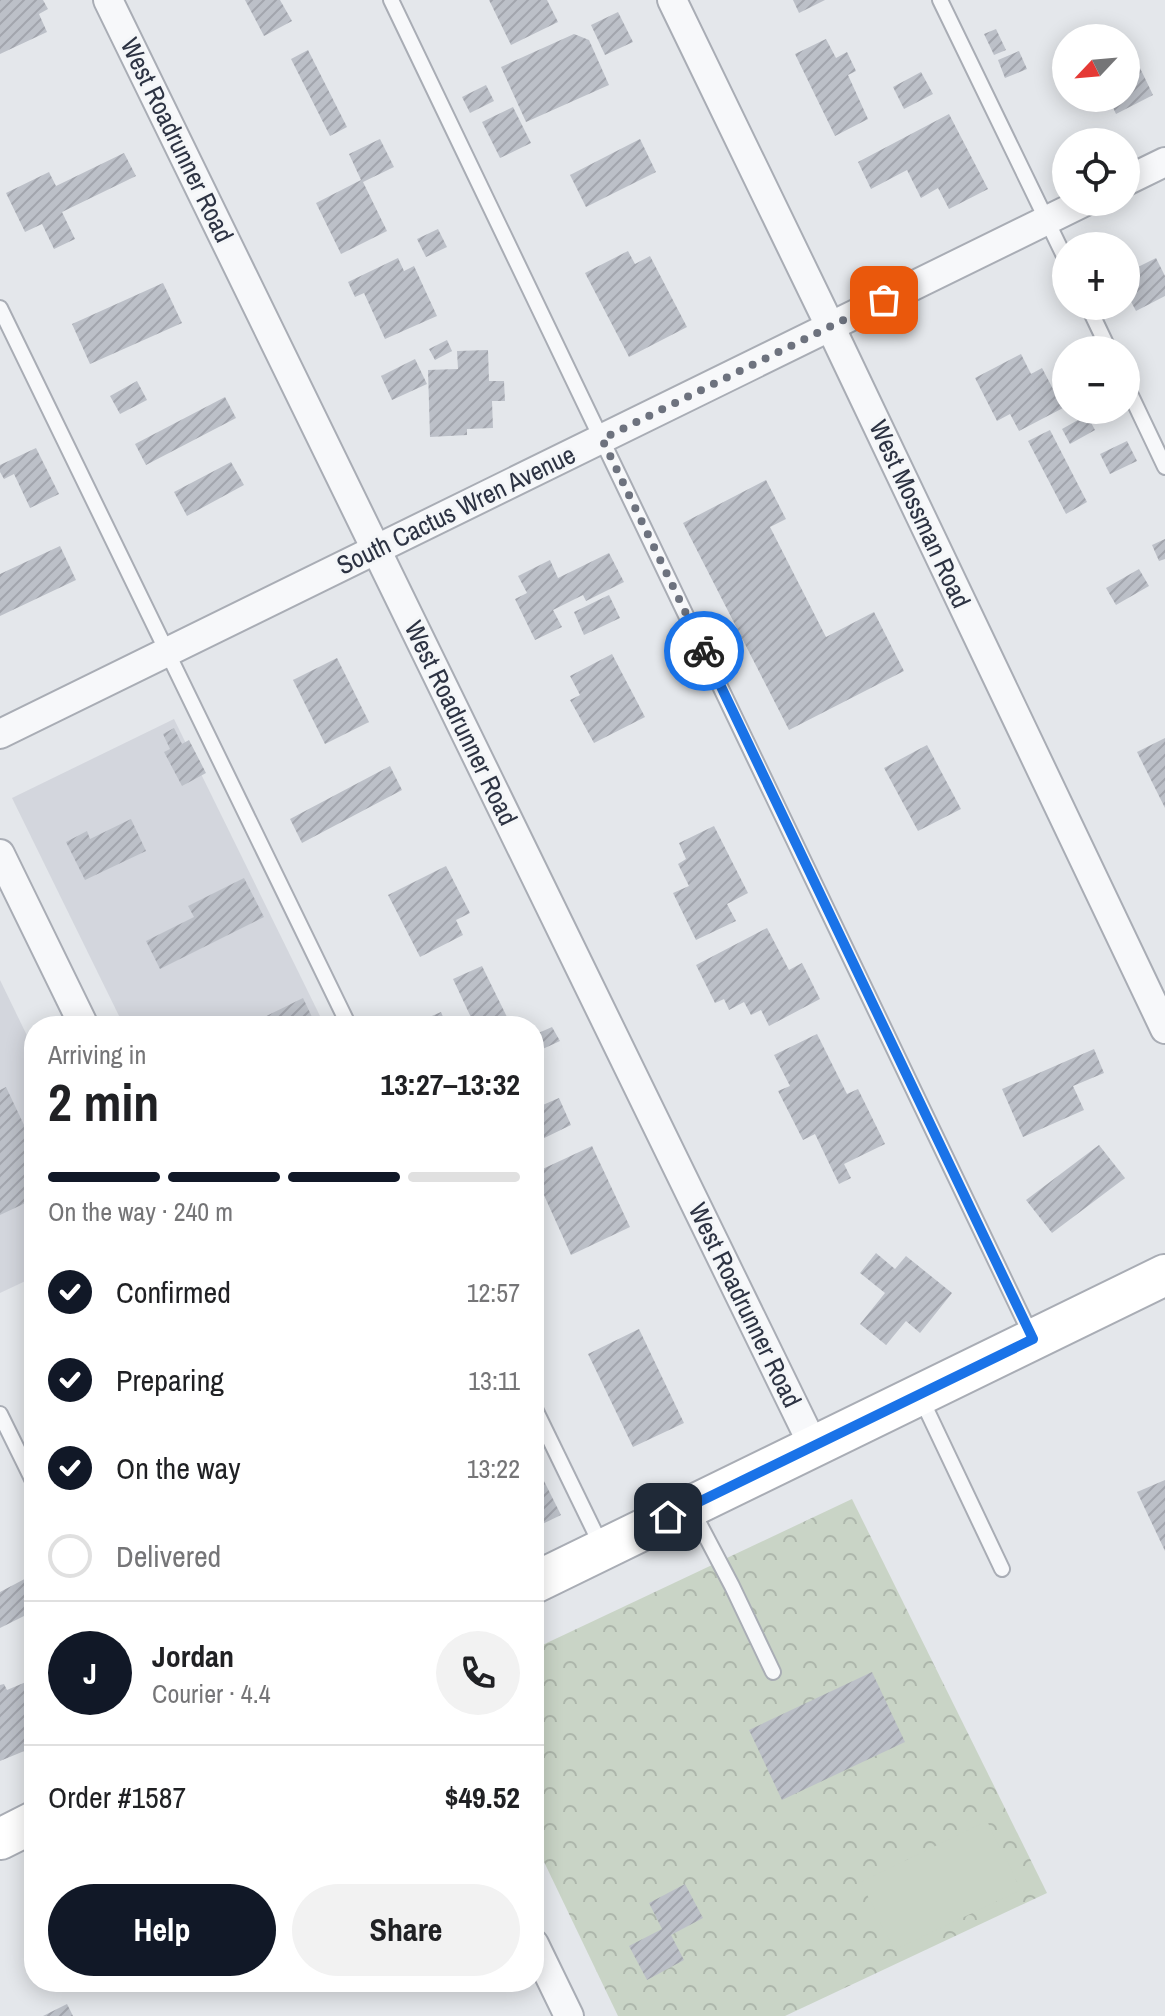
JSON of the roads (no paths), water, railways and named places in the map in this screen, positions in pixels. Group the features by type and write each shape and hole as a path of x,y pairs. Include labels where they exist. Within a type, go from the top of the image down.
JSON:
{"main road":[{"path":"544,1578 1165,1275"},
{"path":"0,1839 24,1827"}],"street":[{"name":"West Roadrunner Road","path":"108,0 813,1445"},
{"name":"West Mossman Road","path":"672,0 1165,1029"},
{"path":"1140,174 1165,162"},
{"name":"South Cactus Wren Avenue","path":"0,734 1055,216"},
{"path":"0,854 79,1016"},
{"path":"544,1965 569,2016"}],"lane":[{"path":"391,0 1033,1339"},
{"path":"940,0 1053,232"},
{"path":"0,308 344,1016"},
{"path":"1140,414 1165,467"},
{"path":"919,1395 1002,1569"},
{"path":"0,1414 24,1463"},
{"path":"544,1428 603,1549"},
{"path":"690,1506 773,1672"}]}
